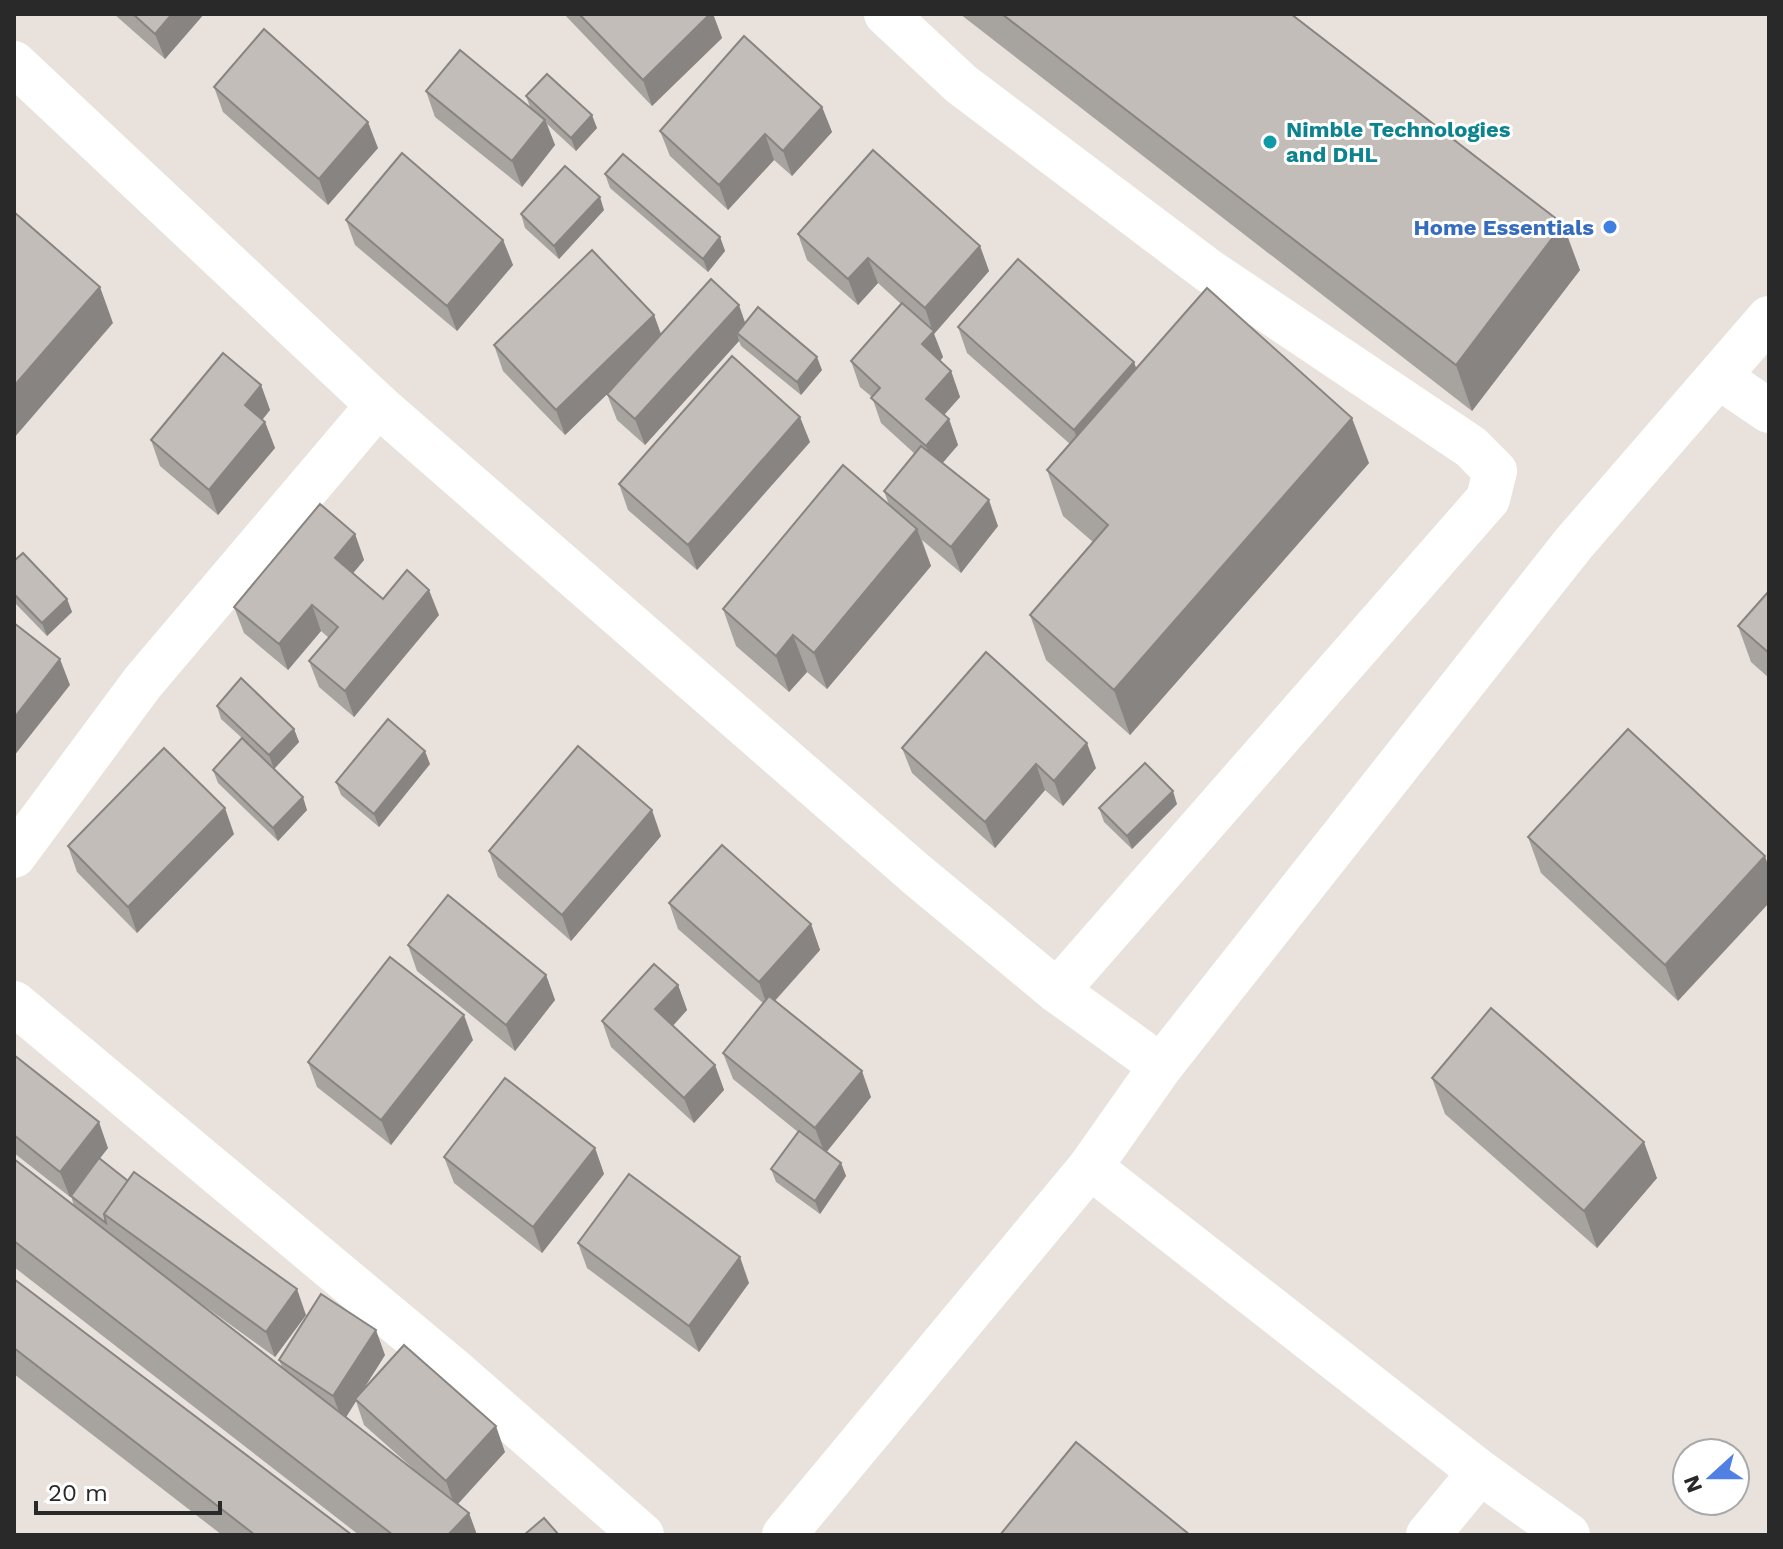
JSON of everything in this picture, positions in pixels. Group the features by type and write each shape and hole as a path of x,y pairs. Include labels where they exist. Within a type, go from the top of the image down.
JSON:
{"street":[{"path":"886,14 961,84 1209,271 1471,447 1495,471 1488,499 1057,991"},
{"path":"14,63 378,405 916,874 1057,991 1161,1066"},
{"path":"784,1535 1090,1167 1161,1066 1574,543 1769,318"},
{"path":"1719,377 1769,411"},
{"path":"14,856 143,682 378,405"},
{"path":"14,1003 457,1373 642,1535"},
{"path":"1090,1167 1480,1472 1568,1535"},
{"path":"1428,1535 1480,1472"}],"building":[{"path":"133,14 172,14 155,34"},
{"path":"579,14 710,14 643,80"},
{"name":"Nimble Technologies and DHL","path":"1002,14 1291,14 1563,224 1456,365"},
{"path":"264,29 368,122 319,179 214,87"},
{"path":"744,36 822,107 783,151 765,134 719,185 660,131"},
{"path":"460,50 545,120 512,161 426,91"},
{"path":"547,74 592,115 571,138 526,96"},
{"path":"873,150 980,246 925,308 868,258 848,279 798,234"},
{"path":"402,153 503,240 447,306 346,220"},
{"path":"623,154 720,237 703,259 605,174"},
{"path":"565,166 600,197 554,246 521,214"},
{"path":"14,212 100,287 14,386"},
{"path":"592,250 654,315 556,410 494,345"},
{"path":"1018,259 1134,362 1074,430 958,327"},
{"path":"711,279 739,305 635,419 607,394"},
{"path":"1207,288 1352,418 1114,690 1030,615 1108,525 1047,470"},
{"path":"902,303 934,331 922,344 951,371 926,399 949,419 926,446 871,398 880,388 851,361"},
{"path":"758,307 817,357 797,382 737,333"},
{"path":"223,353 261,385 245,405 265,422 209,490 151,440"},
{"path":"732,356 800,417 688,545 619,484"},
{"path":"921,446 989,500 951,547 884,491"},
{"path":"843,465 917,529 814,653 793,635 776,656 723,609"},
{"path":"320,504 355,534 335,558 383,599 407,570 429,590 345,691 309,661 338,627 312,605 279,644 234,607"},
{"path":"23,553 67,599 42,623 14,594 14,561"},
{"path":"1769,591 1769,653 1738,626"},
{"path":"14,623 60,659 14,718"},
{"path":"986,652 1087,743 1054,781 1036,764 985,822 902,748"},
{"path":"241,678 294,729 269,755 217,706"},
{"path":"388,719 425,751 374,814 336,782"},
{"path":"1628,729 1765,856 1665,965 1528,837"},
{"path":"242,738 303,797 273,828 213,770"},
{"path":"578,746 652,810 562,915 489,851"},
{"path":"164,748 225,808 128,907 68,846"},
{"path":"1145,763 1173,791 1127,836 1099,808"},
{"path":"722,845 811,924 759,982 669,903"},
{"path":"448,895 546,975 506,1025 408,945"},
{"path":"390,957 464,1015 381,1120 308,1062"},
{"path":"654,964 678,985 655,1009 715,1065 684,1098 602,1021"},
{"path":"769,996 862,1071 815,1128 723,1053"},
{"path":"1491,1008 1644,1142 1584,1211 1432,1078"},
{"path":"14,1055 99,1122 60,1172 14,1135"},
{"path":"505,1078 595,1148 533,1227 444,1157"},
{"path":"799,1131 841,1163 815,1201 771,1169"},
{"path":"99,1158 128,1181 104,1214 106,1223 71,1196"},
{"path":"14,1159 469,1513 448,1535 393,1535 14,1241"},
{"path":"134,1172 297,1289 266,1332 104,1214"},
{"path":"629,1174 740,1257 689,1326 578,1243"},
{"path":"14,1279 352,1535 255,1535 14,1348"},
{"path":"321,1294 376,1330 333,1396 279,1360"},
{"path":"404,1345 496,1426 446,1481 355,1399"},
{"path":"1076,1442 1190,1535 1000,1535"},
{"path":"544,1518 559,1535 524,1535"}],"place":[{"name":"Nimble Technologies and DHL","path":"1270,142"},
{"name":"Home Essentials","path":"1610,227"}]}
